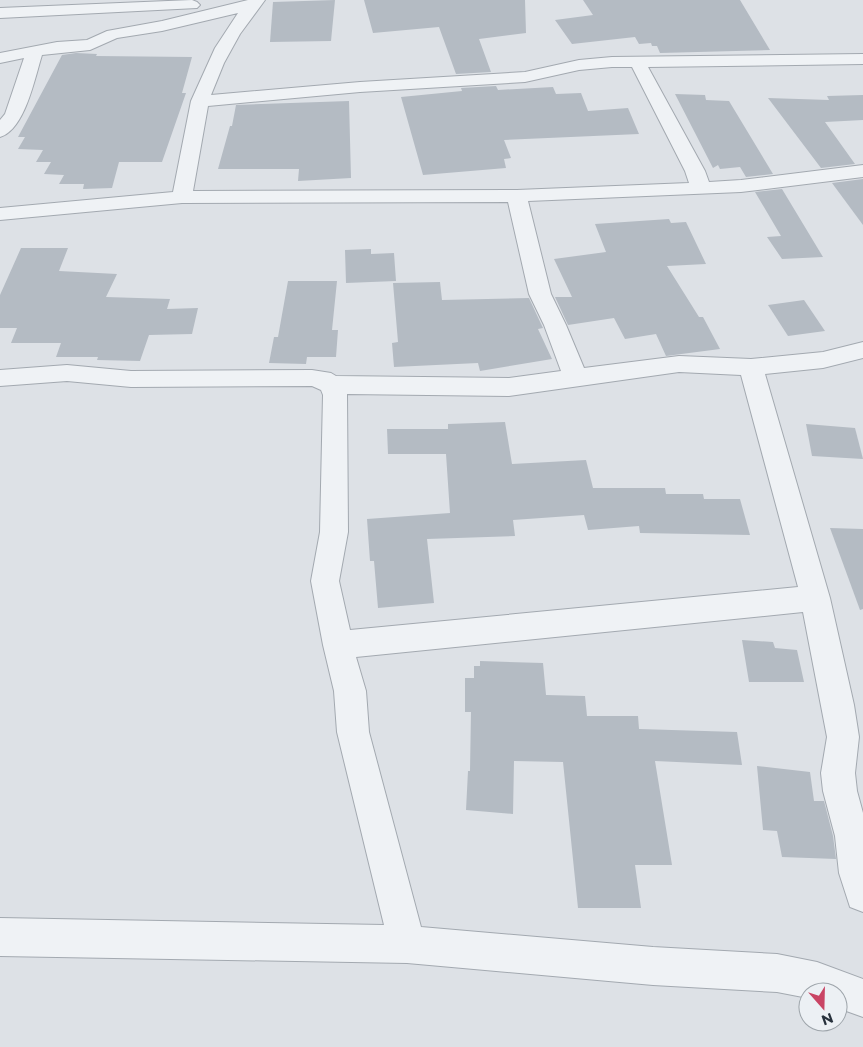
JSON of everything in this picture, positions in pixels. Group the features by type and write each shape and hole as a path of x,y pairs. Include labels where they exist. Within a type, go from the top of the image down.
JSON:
{"street":[{"path":"0,58 90,45 113,34 170,24 255,2"},
{"path":"182,197 200,101 221,52 232,32 255,2"},
{"path":"0,13 194,5 218,6 227,10"},
{"path":"0,131 14,115 35,52"},
{"path":"200,101 360,87 525,77 593,64 863,59"},
{"path":"638,63 695,170 701,188"},
{"path":"0,214 182,197 517,196 701,188 741,186 863,171"},
{"path":"517,196 540,294 555,325 576,379"},
{"path":"0,378 67,373 131,379 312,378 322,379 331,385 509,387 679,364 751,367 823,360 863,350"},
{"path":"751,367 815,598 843,737 838,773 840,791 852,836 857,873 863,894"},
{"path":"331,385 334,395 336,454 334,532 325,581 338,645 350,691 353,732 407,944"},
{"path":"338,645 815,598"},
{"path":"0,936 407,944 653,966 777,973 817,981 863,998"}],"building":[{"path":"335,0 331,41 270,42 273,2"},
{"path":"364,0 525,0 526,33 479,39 491,72 456,74 439,27 373,33"},
{"path":"583,0 740,0 770,50 660,53 657,46 652,46 651,43 639,44 635,37 572,44 555,20 593,15"},
{"path":"76,53 97,54 96,56 192,57 182,93 186,93 162,162 119,162 112,188 83,189 84,184 59,184 64,175 44,174 51,162 36,162 43,150 18,149 25,137 18,137 62,55"},
{"path":"496,86 498,90 553,87 556,94 581,93 588,111 628,108 639,134 504,140 511,158 504,159 506,168 423,175 401,97 462,91 461,88"},
{"path":"675,94 705,95 706,100 729,101 773,174 746,177 740,167 720,169 718,165 713,168"},
{"path":"863,95 863,120 825,122 855,164 821,168 768,98 829,100 827,96"},
{"path":"349,101 351,178 298,181 299,169 218,169 230,126 232,126 236,105"},
{"path":"863,179 863,225 832,183"},
{"path":"782,189 823,257 782,259 767,237 781,236 755,192"},
{"path":"669,219 671,223 686,222 706,264 667,266 699,317 703,317 720,349 666,356 656,334 625,339 614,318 568,325 555,297 572,297 554,259 606,252 595,224"},
{"path":"21,248 68,248 59,271 117,274 106,297 170,299 167,309 198,308 192,334 149,335 140,361 97,360 98,357 56,357 61,343 11,343 17,328 0,328 0,295"},
{"path":"371,249 371,254 394,253 396,281 346,283 345,250"},
{"path":"288,281 337,281 332,330 338,330 336,357 307,357 306,364 269,363 274,337 278,337"},
{"path":"440,282 442,300 529,298 543,328 538,329 552,359 480,371 478,363 394,367 392,343 398,342 393,283"},
{"path":"804,300 825,331 788,336 768,305"},
{"path":"505,422 512,464 586,460 593,488 665,488 666,494 703,494 704,499 740,499 750,535 640,533 639,526 588,530 584,515 513,520 515,536 427,539 434,603 378,608 374,561 370,561 367,519 450,513 446,454 388,454 387,429 448,429 448,424"},
{"path":"806,424 855,428 863,459 812,456"},
{"path":"830,528 863,529 863,609 860,610"},
{"path":"742,640 773,642 775,648 797,650 804,682 749,682"},
{"path":"480,661 543,663 546,695 585,696 587,716 638,716 639,729 737,732 742,765 655,761 672,865 635,865 641,908 578,908 563,762 514,761 513,814 466,810 468,771 470,771 471,712 465,712 465,678 474,678 474,666 480,666"},
{"path":"757,766 810,772 814,801 824,801 833,836 836,859 782,857 777,831 763,830"}]}
